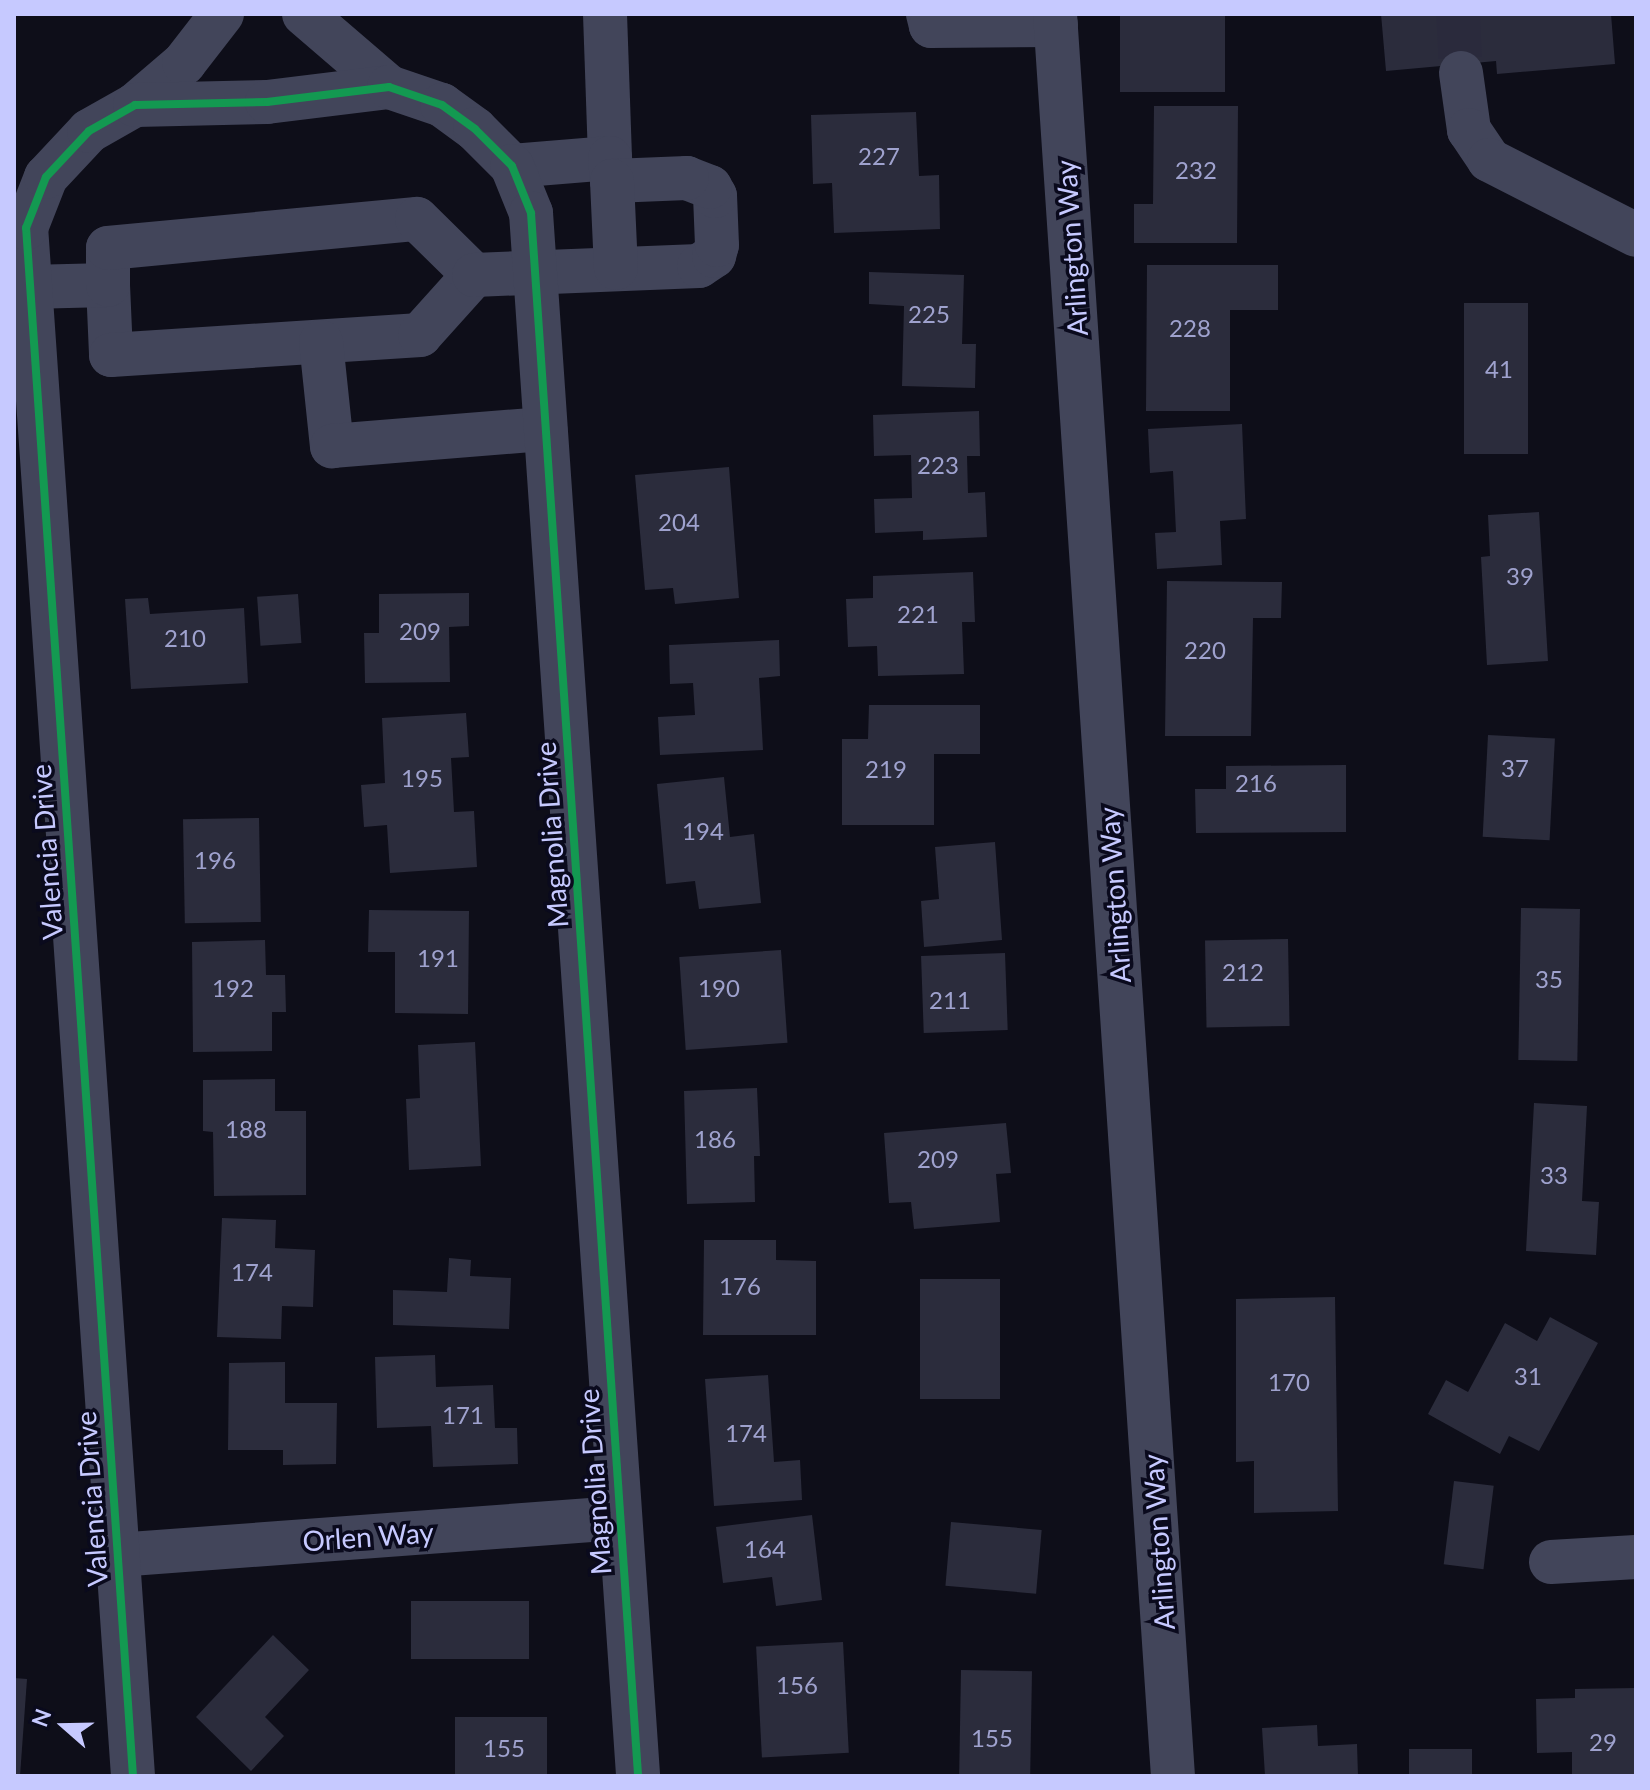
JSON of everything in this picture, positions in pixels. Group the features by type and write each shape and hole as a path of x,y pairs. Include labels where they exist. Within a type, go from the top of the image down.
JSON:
{"street":[{"name":"Valencia Drive","path":"133,1776 24,314 26,228 46,177 89,131 135,105 184,63 222,14"},
{"path":"304,14 389,87"},
{"path":"605,14 616,268"},
{"path":"928,14 931,26 1056,20"},
{"name":"Arlington Way","path":"1056,20 1173,1776"},
{"path":"1461,73 1469,130 1489,160 1636,235"},
{"name":"Magnolia Drive","path":"267,102 389,87 442,105 512,166 531,213 638,1776"},
{"name":"Valencia Drive","path":"135,105 267,102"},
{"path":"474,275 417,219 108,248 111,355 420,335 474,275 533,269 708,263 717,245 715,196 700,179 611,170 512,166"},
{"path":"24,314 108,285"},
{"path":"321,342 332,446 545,429"},
{"name":"Orlen Way","path":"117,1555 618,1518"},
{"path":"1551,1562 1636,1557"}],"building":[{"path":"1120,14 1225,14 1225,92 1120,92"},
{"path":"1381,14 1611,14 1615,64 1497,74 1496,61 1386,71"},
{"path":"1154,106 1238,106 1237,243 1134,243 1134,204 1153,204"},
{"path":"916,112 919,176 939,175 940,229 834,233 832,183 813,184 811,115"},
{"path":"1147,265 1278,265 1278,310 1230,310 1230,411 1146,411"},
{"path":"869,272 964,275 962,344 976,344 975,388 902,386 904,306 869,304"},
{"path":"1464,303 1528,303 1528,454 1464,454"},
{"path":"979,411 980,456 967,456 968,493 985,492 987,537 923,540 923,531 875,533 874,499 912,498 911,455 874,456 873,415"},
{"path":"1242,424 1246,519 1220,521 1222,565 1157,569 1155,533 1176,532 1173,471 1150,473 1148,429"},
{"path":"729,467 739,598 675,604 673,588 645,590 635,475"},
{"path":"1539,512 1548,661 1487,665 1481,557 1490,556 1488,515"},
{"path":"973,572 975,622 962,622 964,674 878,676 877,646 848,647 846,599 873,598 873,576"},
{"path":"1167,581 1282,582 1281,618 1253,618 1251,736 1165,736"},
{"path":"469,593 469,626 449,627 450,682 365,683 364,633 379,633 379,594"},
{"path":"298,594 301,643 261,646 257,597"},
{"path":"148,598 150,614 244,608 248,683 131,689 125,599"},
{"path":"779,640 780,676 759,678 763,750 660,755 658,717 695,715 693,683 670,684 669,645"},
{"path":"869,705 980,705 980,754 934,754 934,825 842,825 842,739 868,739"},
{"path":"466,713 469,757 451,758 454,812 474,811 477,867 390,873 387,825 364,827 361,785 385,783 382,718"},
{"path":"1488,735 1555,739 1550,840 1483,837"},
{"path":"1346,765 1346,832 1196,833 1195,789 1226,789 1226,766"},
{"path":"724,777 730,837 754,834 761,903 699,909 695,881 666,884 657,784"},
{"path":"259,818 261,922 185,923 183,819"},
{"path":"995,842 1002,940 924,947 921,901 939,899 935,847"},
{"path":"1521,908 1580,909 1577,1061 1518,1060"},
{"path":"369,910 469,911 468,1014 395,1013 395,952 368,952"},
{"path":"1288,939 1290,1026 1207,1027 1205,940"},
{"path":"265,940 266,975 285,975 286,1012 272,1012 272,1051 193,1052 192,942"},
{"path":"781,950 787,1043 686,1050 679,957"},
{"path":"1005,953 1008,1030 924,1033 921,956"},
{"path":"475,1042 481,1166 409,1170 406,1099 420,1098 418,1045"},
{"path":"275,1079 275,1111 306,1111 306,1195 214,1196 213,1132 203,1131 203,1080"},
{"path":"757,1088 760,1156 754,1156 755,1202 687,1204 684,1091"},
{"path":"1534,1103 1587,1106 1582,1201 1599,1202 1596,1255 1526,1251"},
{"path":"1006,1123 1011,1173 996,1174 1000,1222 914,1229 911,1202 889,1203 884,1133"},
{"path":"222,1218 276,1220 275,1248 315,1250 313,1307 282,1306 281,1339 217,1337"},
{"path":"704,1240 776,1240 776,1260 816,1261 816,1335 703,1335"},
{"path":"449,1258 471,1260 470,1276 511,1278 509,1329 393,1325 393,1290 447,1292"},
{"path":"920,1279 1000,1279 1000,1399 920,1399"},
{"path":"1335,1297 1338,1511 1254,1513 1254,1461 1236,1462 1236,1299"},
{"path":"1550,1317 1598,1343 1539,1451 1509,1436 1500,1454 1428,1414 1446,1380 1468,1392 1505,1323 1537,1341"},
{"path":"435,1355 436,1387 493,1385 495,1428 517,1428 518,1464 433,1467 431,1426 377,1428 375,1357"},
{"path":"285,1362 285,1403 337,1403 336,1464 283,1465 283,1450 228,1450 229,1363"},
{"path":"768,1375 774,1462 800,1460 802,1500 714,1506 705,1379"},
{"path":"1454,1481 1494,1486 1483,1569 1444,1564"},
{"path":"812,1515 822,1600 776,1606 772,1577 723,1583 716,1527"},
{"path":"951,1522 1042,1530 1036,1594 945,1586"},
{"path":"411,1601 529,1601 529,1659 411,1659"},
{"path":"273,1635 309,1670 265,1717 284,1736 251,1771 196,1717"},
{"path":"843,1642 849,1753 762,1757 756,1647"},
{"path":"961,1670 1032,1671 1030,1776 959,1776"},
{"path":"14,1678 27,1679 20,1776 14,1776"},
{"path":"1636,1688 1636,1776 1572,1776 1572,1752 1537,1753 1536,1699 1575,1698 1575,1689"},
{"path":"455,1717 547,1717 547,1776 455,1776"},
{"path":"1317,1725 1318,1746 1357,1744 1358,1776 1265,1776 1262,1728"},
{"path":"1409,1749 1472,1749 1472,1776 1409,1776"}],"tunnel":[{"path":"1458,14 1461,73"}],"cycle path":[{"path":"133,1776 26,228 46,177 89,131 135,105 267,102 389,87 442,105 475,129 512,166 531,213 638,1776"}]}
